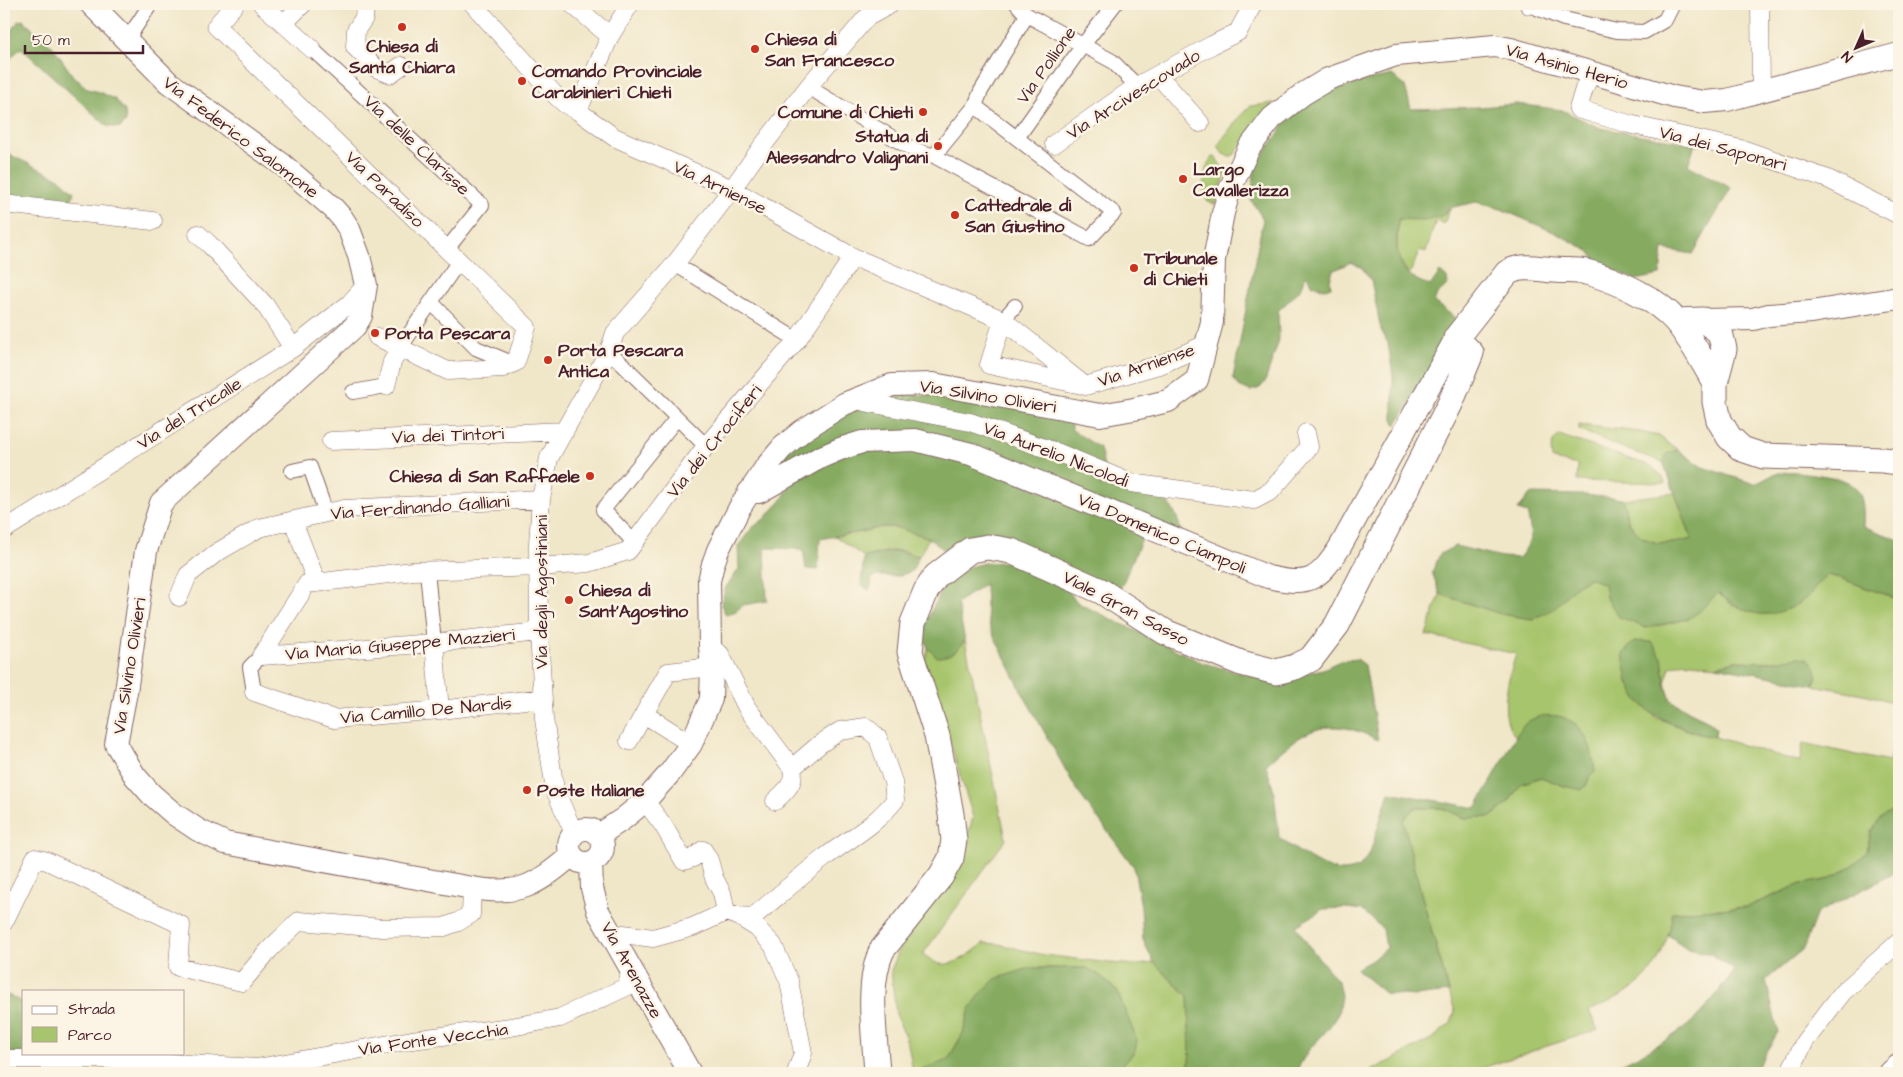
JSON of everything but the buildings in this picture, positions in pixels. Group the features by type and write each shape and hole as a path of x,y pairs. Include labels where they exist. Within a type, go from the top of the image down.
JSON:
{"main road":[{"path":"1456,338 1503,277 1518,268 1586,272 1616,282 1649,299 1689,326 1709,349 1724,349 1715,383 1715,402 1719,420 1729,438 1742,449 1763,456 1899,462"},
{"path":"1689,326 1715,383"},
{"name":"Viale Gran Sasso","path":"877,1073 872,981 876,962 882,950 941,876 951,858 954,840 937,736 910,652 913,624 926,591 936,576 970,550 988,547 1011,551 1101,591 1164,632 1241,663 1267,670 1276,672 1295,667 1311,659 1337,625 1450,404 1471,352 1456,338"},
{"path":"1892,1073 1899,1067"}],"street":[{"name":"Via Federico Salomone","path":"91,4 168,82 282,165 333,208 349,229 359,256 366,285"},
{"name":"Via Paradiso","path":"235,4 216,26 527,327 516,362"},
{"name":"Via delle Clarisse","path":"262,4 482,205 453,255"},
{"path":"284,23 303,4"},
{"path":"365,4 364,18 356,30 355,47 376,68 390,74 401,66"},
{"name":"Via Arniense","path":"473,4 564,104 578,111 614,137 732,189 853,257 1003,320 1086,386"},
{"path":"572,4 610,36"},
{"path":"578,111 610,36 630,4"},
{"path":"798,340 675,264 808,87 866,18 892,4"},
{"path":"1017,4 1027,15 1112,61 1137,86"},
{"name":"Via Pollione","path":"1017,138 1083,45 1115,4"},
{"name":"Via Arcivescovado","path":"1054,144 1137,86 1238,32 1253,4"},
{"path":"1528,4 1564,19 1617,31 1648,34 1665,20 1673,4"},
{"path":"1760,4 1761,90"},
{"path":"127,40 148,8"},
{"path":"934,156 975,106 981,91 1027,15"},
{"name":"Via Asinio Herio","path":"1206,344 1212,322 1214,260 1220,224 1230,189 1249,148 1272,118 1303,94 1328,79 1396,55 1495,46 1511,48 1674,97 1704,102 1727,100 1899,54"},
{"name":"Via dei Saponari","path":"1591,72 1578,109 1629,124 1745,150 1828,179 1899,215"},
{"path":"1158,75 1200,122"},
{"path":"808,87 910,148 934,156 1089,239 1114,213 975,106"},
{"path":"1039,155 1054,144"},
{"path":"4,204 153,221"},
{"path":"198,234 265,305 293,348"},
{"path":"353,392 386,386 392,362 431,302 453,255"},
{"name":"Via dei Crociferi","path":"312,584 427,571 589,563 628,550 706,446 798,340 853,257"},
{"name":"Via degli Agostiniani","path":"579,850 558,800 543,698 538,567 541,499 549,458 609,352 615,333 675,264"},
{"name":"Via Silvino Olivieri","path":"366,285 361,316 368,332 161,503 146,551 126,692 116,744 134,776 151,794 174,814 225,844 502,892 524,887 545,878 579,850 596,860 602,851 602,840 599,835 645,801 670,773 691,744 711,699 709,581 713,564 731,525 750,492 766,467 792,439 844,404 892,385 933,384 1100,415 1168,401 1197,380 1206,344"},
{"name":"Via del Tricalle","path":"4,530 293,348 349,304 366,285"},
{"path":"1689,326 1753,320 1769,315 1811,312 1899,298"},
{"path":"431,302 476,348 507,361 516,362"},
{"path":"1003,320 1015,306"},
{"name":"Via Arniense","path":"1003,320 989,365 1086,386 1162,364 1206,344"},
{"path":"1724,349 1753,320"},
{"path":"368,332 448,374 503,368 516,362"},
{"name":"Via Domenico Ciampoli","path":"750,492 759,492 819,458 862,442 915,440 971,454 1268,577 1290,582 1306,581 1319,575 1340,547 1456,338"},
{"path":"609,352 706,446"},
{"name":"Via Aurelio Nicolodi","path":"858,398 864,402 970,422 1059,452 1131,483 1254,500 1272,491 1297,463 1309,447 1306,433"},
{"path":"634,543 603,510 677,418"},
{"name":"Via dei Tintori","path":"331,441 565,431"},
{"path":"292,471 310,467 326,513"},
{"name":"Via Ferdinando Galliani","path":"179,597 188,575 216,554 259,528 344,509 541,499"},
{"path":"254,692 250,666 261,656 312,584 293,521"},
{"path":"427,571 440,710"},
{"name":"Via Maria Giuseppe Mazzieri","path":"261,656 434,643 539,632"},
{"path":"629,740 668,672 720,654 747,708 792,768 794,774 790,786 775,801"},
{"name":"Via Camillo De Nardis","path":"254,692 334,718 440,710 543,698"},
{"path":"644,714 691,744"},
{"path":"614,938 623,934 653,938 732,914 753,917 812,867 870,827 895,800 893,782 878,738 866,727 840,731 820,744 792,768"},
{"path":"645,801 663,825 684,861 693,858 703,850 709,860 714,878 732,914 757,928 773,946 789,981 803,1053 796,1073"},
{"name":"Via Arenazze","path":"579,850 598,911 690,1073"},
{"path":"4,922 35,858 47,861 181,925 178,967 242,982 269,950 299,920 383,928 444,927 458,922 471,914 472,888"},
{"path":"1789,1073 1805,1041 1843,992 1899,942"},
{"name":"Via Fonte Vecchia","path":"4,1058 104,1059 257,1068 412,1040 511,1028 560,1018 628,986 630,967"}],"green space":[{"path":"23,20 53,47 73,76 88,89 116,100 125,111 126,122 120,128 107,126 21,48 4,65 4,44 18,21"},
{"path":"1392,75 1405,86 1411,109 1517,104 1562,110 1600,128 1695,144 1688,165 1731,188 1693,254 1663,249 1660,275 1636,280 1597,262 1589,251 1556,233 1501,209 1476,202 1449,208 1442,216 1424,220 1398,219 1397,249 1401,263 1412,277 1430,286 1440,272 1447,278 1448,284 1437,294 1434,302 1453,316 1459,323 1396,425 1393,419 1393,376 1388,343 1381,330 1371,280 1362,268 1351,262 1333,271 1330,280 1331,287 1325,289 1313,285 1306,275 1299,291 1278,311 1279,340 1265,382 1260,388 1250,391 1239,386 1233,378 1263,219 1251,200 1255,167 1284,125 1302,106 1328,92"},
{"path":"1274,103 1234,155 1229,157 1222,153 1218,145 1250,106"},
{"path":"4,152 59,178 74,192 69,208 4,200"},
{"path":"1215,157 1226,173 1215,204 1212,204 1207,201 1204,179 1208,163 1211,158"},
{"path":"1450,208 1444,224 1436,220 1426,252 1420,250 1409,275 1397,255 1398,219 1419,220 1432,218"},
{"path":"900,394 980,399 1069,417 1072,430 1100,448 1104,467 1130,487 1164,497 1176,515 1182,533 916,432 778,472 784,453 852,406"},
{"path":"1579,425 1641,432 1659,436 1678,450 1668,453 1663,462 1579,430"},
{"path":"1559,435 1651,466 1663,477 1665,483 1577,481 1578,465 1552,458 1552,445"},
{"path":"865,446 939,451 1145,532 1117,596 1039,557 950,551 943,549 929,538 895,527 881,527 820,539 818,570 806,569 803,549 765,548 767,601 743,605 735,612 726,615 721,605 726,587 739,569 738,546 752,528 764,519 781,501 800,475"},
{"path":"1678,450 1702,467 1755,484 1776,474 1792,472 1838,479 1854,486 1859,492 1862,501 1863,526 1899,540 1899,600 1827,575 1801,602 1781,612 1753,613 1737,606 1718,593 1700,611 1688,619 1646,628 1619,617 1606,597 1604,584 1590,578 1574,587 1554,609 1532,619 1501,614 1440,594 1432,572 1440,554 1455,546 1502,557 1519,558 1529,542 1530,526 1527,513 1518,510 1530,494 1585,495 1623,499 1629,522 1641,536 1649,540 1665,543 1692,539 1663,462 1668,453"},
{"path":"1675,493 1692,539 1674,543 1657,543 1641,536 1628,520 1623,499"},
{"path":"881,527 904,528 929,538 919,556 894,550 864,557 835,536"},
{"path":"895,551 919,556 912,571 899,576 877,576 871,579 869,590 862,586 864,557"},
{"path":"1007,562 1054,574 1078,603 1203,663 1271,681 1323,669 1340,661 1357,659 1365,665 1378,740 1360,732 1344,728 1330,727 1318,729 1305,734 1293,742 1266,765 1274,791 1279,838 1310,859 1328,868 1343,871 1359,868 1370,853 1389,792 1476,808 1518,733 1525,724 1535,718 1548,715 1566,718 1577,725 1589,743 1595,772 1582,790 1564,786 1541,777 1521,784 1507,804 1491,817 1465,818 1442,808 1414,808 1403,820 1449,992 1416,996 1386,994 1356,969 1372,960 1386,948 1383,929 1362,910 1346,908 1324,909 1296,926 1309,946 1338,981 1341,996 1338,1014 1328,1029 1308,1051 1295,1073 1188,1073 1190,1051 1188,996 1154,963 1143,940 1141,907 1134,867 1078,792 1023,694 990,628 986,607 985,584 957,603 965,640 956,650 950,655 937,657 928,648 924,637 926,622 946,581 965,568 984,563"},
{"path":"1826,575 1840,578 1899,600 1899,704 1868,695 1813,685 1817,678 1799,657 1766,662 1735,661 1716,666 1684,662 1670,667 1665,683 1662,658 1626,679 1640,703 1657,718 1698,734 1715,737 1800,762 1803,743 1889,762 1899,724 1899,809 1896,808 1871,831 1867,852 1852,866 1827,880 1801,884 1747,907 1687,911 1672,920 1660,955 1653,968 1644,978 1622,995 1589,1011 1598,1030 1468,1073 1367,1073 1433,1038 1451,1023 1455,1012 1421,893 1403,820 1414,808 1442,808 1465,818 1507,804 1521,784 1541,777 1564,786 1586,786 1589,777 1525,724 1516,737 1510,729 1505,707 1509,679 1516,654 1426,635 1440,594 1501,614 1532,619 1554,609 1574,587 1590,578 1605,583 1606,597 1646,628 1669,624 1693,615 1718,593 1732,605 1811,593 1818,582"},
{"path":"965,640 1006,839 923,954 940,964 952,963 974,951 983,943 998,944 1044,955 1110,963 1137,965 1154,963 1188,996 1190,1051 1188,1073 1118,1073 1119,1069 1135,1051 1087,968 1029,968 970,1009 963,1033 948,1060 913,1072 908,1044 896,1014 891,970 905,937 959,866 973,817 925,661 928,648 937,657 959,648"},
{"path":"1634,641 1652,642 1662,658 1665,683 1671,700 1707,720 1716,728 1715,737 1699,734 1661,718 1643,706 1636,698 1628,679 1623,654"},
{"path":"1799,657 1808,658 1815,668 1816,677 1813,685 1716,666 1735,661 1766,662"},
{"path":"1896,808 1899,809 1899,869 1895,873 1817,913 1803,949 1766,980 1778,1032 1754,1073 1603,1073 1657,1046 1687,1026 1707,1007 1734,970 1711,954 1688,949 1668,935 1672,912 1747,907 1801,884 1827,880 1852,866 1867,852 1871,831 1881,817"},
{"path":"1029,968 1087,968 1101,976 1117,991 1137,1040 1135,1051 1119,1069 1118,1073 909,1073 948,1060 963,1033 970,1009 981,993 995,979"},
{"path":"4,993 22,1002 22,1053 4,1054"},
{"path":"122,1066 209,1073 120,1073"}],"place":[{"name":"Chiesa di Santa Chiara","path":"402,27"},
{"name":"Chiesa di San Francesco","path":"755,49"},
{"name":"Comando Provinciale Carabinieri Chieti","path":"522,81"},
{"name":"Comune di Chieti","path":"923,112"},
{"name":"Statua di Alessandro Valignani","path":"938,146"},
{"name":"Largo Cavallerizza","path":"1183,179"},
{"name":"Cattedrale di San Giustino","path":"955,215"},
{"name":"Tribunale di Chieti","path":"1134,268"},
{"name":"Porta Pescara","path":"375,333"},
{"name":"Porta Pescara Antica","path":"548,360"},
{"name":"Chiesa di San Raffaele","path":"590,476"},
{"name":"Chiesa di Sant'Agostino","path":"569,600"},
{"name":"Poste Italiane","path":"527,790"}]}
